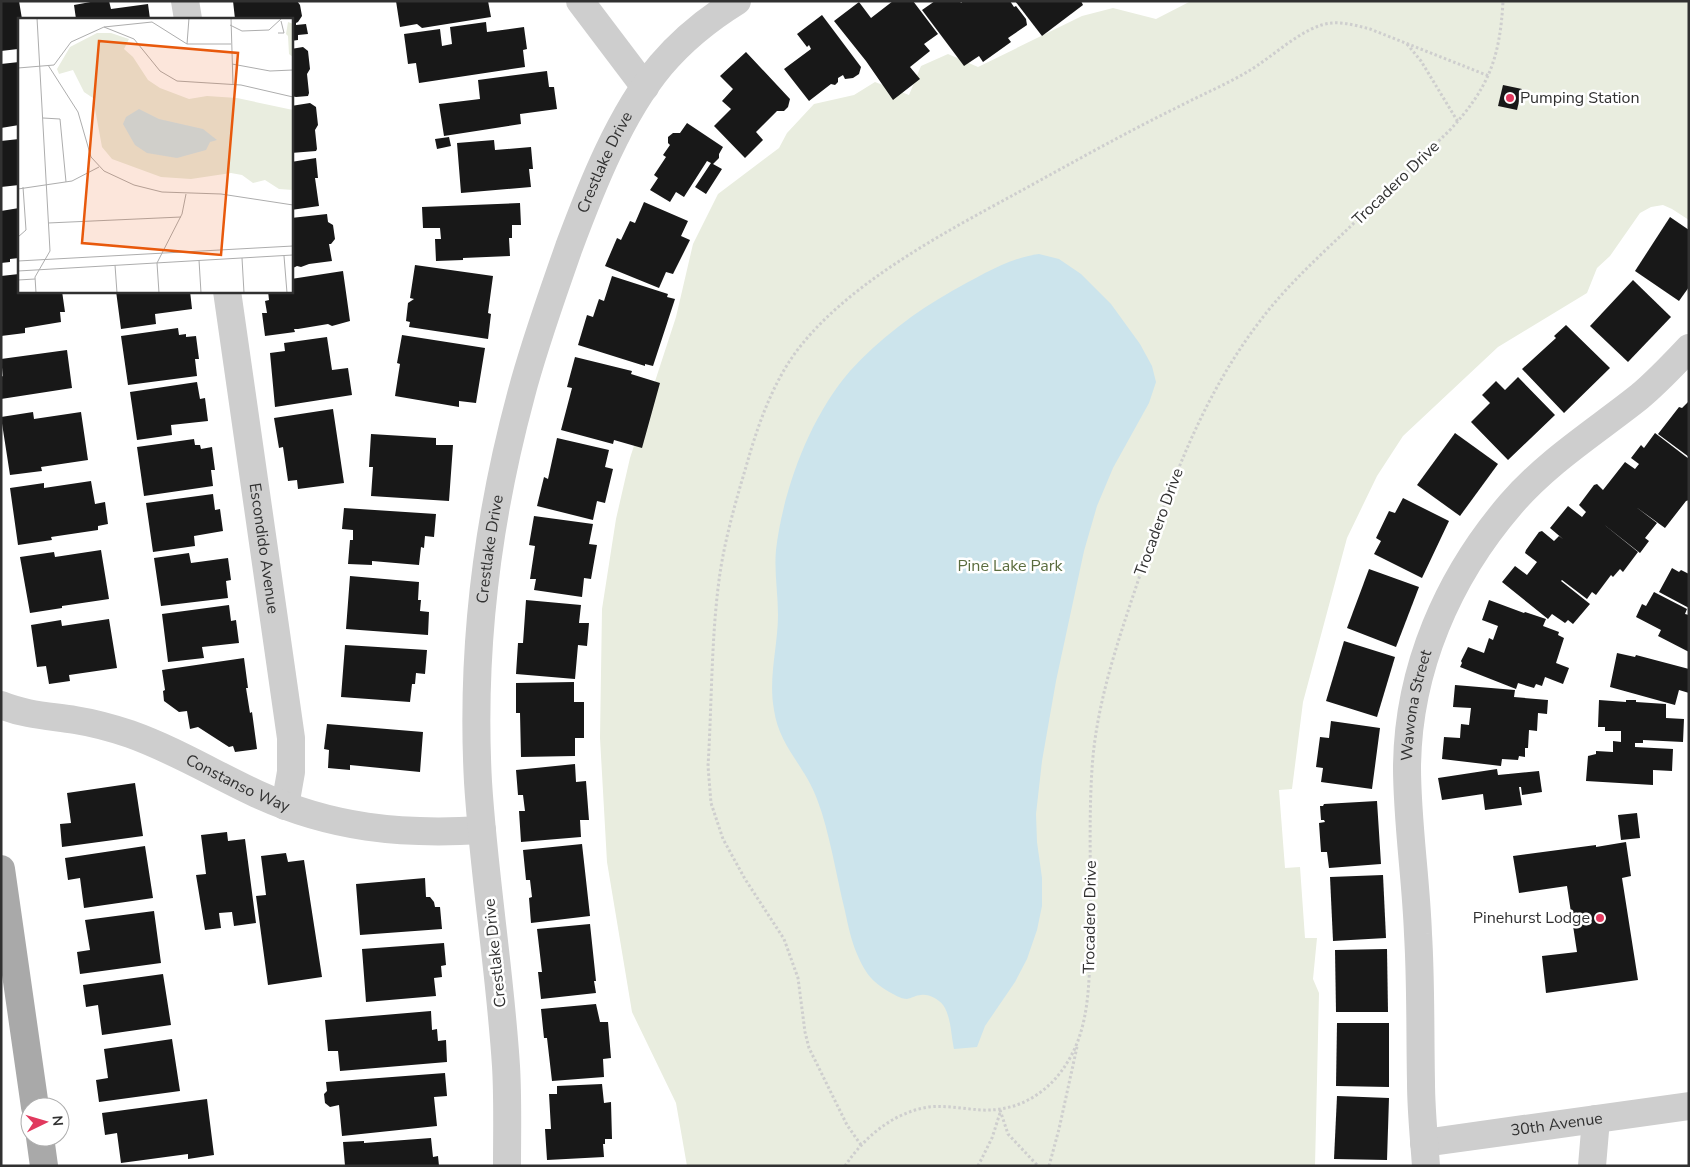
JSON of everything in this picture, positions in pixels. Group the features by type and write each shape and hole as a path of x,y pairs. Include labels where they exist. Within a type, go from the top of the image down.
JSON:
{"main road":[{"path":"1,869 34,1097"},
{"path":"41,1147 44,1166"}],"street":[{"path":"185,1 188,18"},
{"path":"580,1 645,87"},
{"name":"Crestlake Drive","path":"507,1166 505,1052 482,830 476,700 479,636 494,519 507,451 538,336 574,234 615,138 659,67 694,31 737,1"},
{"name":"Escondido Avenue","path":"227,292 291,738 291,772 285,806"},
{"name":"Wawona Street","path":"1425,1154 1421,1083 1420,962 1407,766 1413,704 1429,644 1440,613 1455,583 1490,529 1511,503 1534,478 1559,456 1641,395 1689,348"},
{"name":"Constanso Way","path":"1,705 49,717 100,725 128,734 178,754 257,794 313,815 371,828 429,832 482,830"},
{"name":"30th Avenue","path":"1425,1154 1596,1119 1689,1106"},
{"path":"1592,1166 1596,1119"}],"path":[{"name":"Trocadero Drive","path":"1000,1110 1021,1104 1041,1092 1060,1074 1079,1040 1086,1009 1089,964 1092,872 1091,788 1094,748 1104,690 1114,651 1182,458 1217,386 1252,332 1272,306 1298,278 1458,122 1477,98 1489,76 1497,53 1501,37 1504,1"},
{"path":"860,1145 846,1125 809,1048 798,978 784,939 745,879 723,839 710,795 708,766 720,575 727,534 758,427 771,395 792,358 819,326 846,301 886,271 958,225 1095,150 1246,73 1298,36 1315,27 1332,23 1350,24 1406,43 1489,76"},
{"path":"1406,43 1421,61 1458,122"},
{"path":"1049,1166 1079,1040"},
{"path":"845,1166 860,1145 885,1125 905,1114 925,1107 940,1106 1000,1110"},
{"path":"978,1166 992,1138 1000,1110"},
{"path":"1000,1110 1008,1134 1038,1166"}],"green space":[{"name":"Pine Lake Park","path":"1191,1 1689,1 1689,220 1663,205 1651,207 1640,213 1610,256 1597,268 1587,293 1498,347 1403,436 1377,476 1347,538 1303,702 1292,789 1279,790 1285,868 1300,867 1305,938 1317,938 1313,979 1319,993 1315,1166 687,1166 676,1103 632,1012 607,862 600,738 602,609 616,519 630,458 676,317 693,244 718,194 779,148 787,133 814,104 854,95 875,82 909,95 921,66 948,54 978,67 1082,16 1113,8 1156,19"}],"water":[{"path":"1039,254 1059,259 1081,274 1111,304 1140,344 1152,366 1156,382 1149,403 1113,468 1097,506 1084,551 1056,681 1042,761 1036,814 1037,842 1042,878 1042,906 1037,930 1027,959 1015,982 985,1026 977,1047 954,1049 948,1015 943,1005 927,995 917,995 907,999 896,996 886,990 867,973 855,949 822,812 812,787 781,734 774,710 772,686 778,627 776,550 785,503 801,455 823,410 850,371 885,337 938,299 1016,259"}],"building":[{"path":"1,1 19,1 22,18 18,18 18,49 1,51"},
{"path":"109,1 111,9 148,4 150,18 76,18 74,5"},
{"path":"233,1 297,1 300,5 302,16 296,25 306,24 308,34 298,35 298,40 292,41 292,18 235,18"},
{"path":"396,1 488,1 491,17 422,28 417,24 400,27"},
{"path":"893,1 913,1 938,34 924,44 930,51 910,67 920,79 893,100 866,61 834,21 859,2 871,18"},
{"path":"935,1 960,1 961,3 963,1 1010,1 1026,19 1027,25 1008,38 1011,42 983,62 979,56 964,66 922,10"},
{"path":"1015,1 1081,1 1083,5 1042,36"},
{"path":"822,15 861,67 859,74 853,78 845,79 843,75 838,78 838,82 835,85 831,84 809,101 784,69 811,49 809,45 807,47 797,34"},
{"path":"486,22 487,32 524,27 527,49 523,50 525,67 419,83 416,63 408,64 404,34 440,29 442,46 452,44 450,27"},
{"path":"303,47 308,51 310,69 307,74 308,96 292,96 292,49"},
{"path":"746,52 790,99 788,107 784,111 777,111 756,132 763,140 745,158 714,126 731,109 722,101 733,89 720,76"},
{"path":"18,62 18,125 1,128 1,64"},
{"path":"547,71 549,87 554,87 557,109 520,114 521,124 444,136 439,104 480,99 478,80"},
{"name":"Pumping Station","path":"1503,85 1522,89 1517,110 1498,106"},
{"path":"310,103 316,107 318,125 315,130 316,151 292,153 292,106"},
{"path":"687,123 723,147 719,158 713,164 722,169 706,194 695,187 711,163 707,161 684,197 676,192 670,202 650,190 658,178 654,175 666,157 663,155 670,145 668,137 673,133 680,133"},
{"path":"449,137 451,146 437,149 435,139"},
{"path":"18,139 18,185 1,187 1,141"},
{"path":"494,140 495,150 531,147 533,169 529,169 531,187 461,193 457,143"},
{"path":"316,158 318,178 315,178 319,206 292,210 292,162"},
{"path":"644,202 688,221 681,236 690,240 673,274 666,272 659,288 605,266 617,238 621,240 630,221 635,223"},
{"path":"520,203 521,225 512,225 512,238 509,238 510,256 436,261 435,239 441,239 440,228 423,228 422,207"},
{"path":"18,208 18,258 10,259 10,262 1,263 1,211"},
{"path":"327,214 328,222 333,225 335,239 329,244 332,261 301,267 297,266 292,268 292,218"},
{"path":"1670,217 1689,230 1689,287 1679,301 1635,271"},
{"path":"415,265 493,276 488,313 491,314 488,339 409,327 410,322 406,321 408,303 414,299 410,298"},
{"path":"343,271 350,321 332,326 328,324 294,329 295,332 265,336 262,313 267,313 265,301 269,300 268,292 292,292 292,279"},
{"path":"18,274 18,292 62,292 65,312 60,312 61,322 25,328 25,333 1,336 1,276"},
{"path":"612,276 668,294 667,297 675,299 653,366 645,364 645,366 578,345 587,315 593,317 599,299 604,301"},
{"path":"1633,280 1671,317 1628,362 1590,326"},
{"path":"116,292 190,292 192,309 155,314 156,324 121,329"},
{"path":"1566,325 1610,368 1564,413 1522,369 1556,338 1554,336"},
{"path":"178,328 179,335 186,334 186,337 196,336 199,359 195,359 197,376 128,385 121,336"},
{"path":"402,335 485,348 476,403 459,401 459,407 395,396 400,364 397,363"},
{"path":"327,337 332,370 348,368 352,395 275,407 270,353 285,351 284,343"},
{"path":"67,350 72,388 1,399 1,377 3,376 1,359"},
{"path":"575,357 632,371 631,374 660,383 642,448 614,440 613,444 561,430 572,388 567,387"},
{"path":"1518,377 1555,415 1508,460 1471,422 1490,403 1482,395 1496,381 1505,390"},
{"path":"197,382 200,399 205,398 208,421 171,425 172,435 137,440 130,392"},
{"path":"1689,401 1689,457 1658,434 1679,407 1682,408"},
{"path":"333,409 344,483 298,489 297,480 288,481 283,447 279,448 274,418"},
{"path":"33,412 34,419 81,412 88,460 41,467 42,471 10,475 1,417"},
{"path":"1455,433 1498,464 1460,516 1417,485"},
{"path":"1655,433 1689,459 1689,500 1686,501 1665,528 1636,507 1657,523 1645,538 1649,541 1640,553 1602,523 1638,552 1623,572 1620,569 1613,577 1611,575 1596,595 1592,592 1587,599 1562,580 1590,604 1573,624 1568,620 1565,623 1552,614 1548,619 1502,582 1515,566 1527,575 1537,562 1525,553 1539,532 1542,531 1554,541 1559,536 1563,539 1550,528 1568,506 1582,517 1586,512 1579,505 1594,485 1597,484 1603,490 1625,462 1635,469 1639,464 1631,458 1641,445 1644,448"},
{"path":"371,434 436,438 436,445 453,445 449,501 371,496 373,467 369,467"},
{"path":"557,438 609,450 605,467 613,469 605,503 597,501 593,520 537,506 544,477 548,479"},
{"path":"194,439 195,445 200,445 201,449 212,447 215,470 211,470 213,486 144,496 137,447"},
{"path":"91,481 95,504 105,502 108,524 98,526 98,530 51,537 52,540 18,545 10,488 44,483 44,488"},
{"path":"213,494 215,510 220,509 223,531 194,536 195,546 153,552 146,503"},
{"path":"1403,498 1449,521 1422,578 1374,554 1381,541 1376,538 1389,511 1395,513"},
{"path":"344,508 436,514 434,537 425,536 424,548 421,547 419,565 372,561 372,565 348,564 350,540 353,540 353,530 342,529"},
{"path":"534,516 593,524 589,544 597,545 591,579 584,578 582,597 534,590 536,579 530,579 535,546 529,545"},
{"path":"101,550 109,599 30,613 20,557 54,552 55,557"},
{"path":"189,553 191,563 228,558 231,580 226,581 228,598 161,606 154,558"},
{"path":"1672,568 1689,574 1689,608 1659,592"},
{"path":"1369,569 1419,587 1396,647 1347,628"},
{"path":"350,576 419,582 418,600 421,600 420,611 429,612 428,635 346,629"},
{"path":"1654,592 1687,609 1685,614 1689,615 1689,652 1658,636 1661,630 1636,617 1642,604 1646,606"},
{"path":"526,600 581,605 579,623 589,623 587,646 578,645 575,679 516,674 518,643 523,643"},
{"path":"1489,600 1546,619 1543,626 1559,632 1558,635 1564,638 1556,663 1569,668 1563,684 1545,677 1542,686 1536,684 1534,688 1518,683 1516,689 1460,667 1468,647 1484,653 1489,638 1493,640 1498,626 1482,620"},
{"path":"229,605 231,621 236,620 239,643 202,647 204,658 168,662 162,614"},
{"path":"109,619 117,668 69,675 70,681 49,684 46,666 37,667 31,625 61,620 62,626"},
{"path":"1344,641 1395,657 1377,717 1326,701"},
{"path":"345,645 427,650 425,674 416,673 415,684 412,684 410,702 341,697"},
{"path":"1617,653 1635,657 1636,655 1689,669 1689,693 1679,690 1675,705 1610,687"},
{"path":"244,658 248,688 246,688 250,713 252,712 257,749 235,752 233,746 229,747 198,727 190,729 187,711 179,712 164,701 163,691 165,690 162,670"},
{"path":"574,682 574,702 584,702 584,738 575,738 575,756 521,757 520,713 516,713 516,683"},
{"path":"1455,685 1515,690 1514,697 1548,700 1547,714 1538,713 1537,731 1529,730 1528,748 1525,748 1525,757 1519,756 1518,760 1502,759 1501,766 1442,759 1444,737 1460,738 1461,724 1469,725 1471,708 1453,707"},
{"path":"1599,700 1626,702 1626,700 1636,700 1636,702 1666,704 1666,718 1684,719 1683,742 1643,740 1643,743 1635,743 1635,747 1673,749 1672,771 1653,770 1653,785 1586,781 1588,756 1596,754 1596,751 1613,752 1613,741 1621,742 1621,731 1605,731 1605,727 1598,727"},
{"path":"1331,721 1380,728 1372,789 1321,782 1323,768 1316,767 1320,737 1329,738"},
{"path":"327,724 423,732 420,772 350,765 350,770 328,768 329,750 324,749"},
{"path":"575,764 576,782 586,781 589,820 580,820 581,837 521,842 519,811 525,811 523,795 518,795 516,770"},
{"path":"1497,769 1498,775 1539,771 1542,792 1522,795 1521,787 1519,787 1522,805 1485,810 1483,794 1442,800 1438,778"},
{"path":"135,783 143,836 62,847 60,824 71,823 67,793"},
{"path":"1377,801 1381,864 1329,868 1327,852 1321,852 1319,823 1325,822 1321,820 1320,806 1324,804"},
{"path":"1637,813 1640,838 1621,840 1618,815"},
{"path":"227,832 228,841 245,839 256,923 234,926 232,912 219,913 221,928 205,930 196,875 206,874 201,835"},
{"name":"Pinehurst Lodge","path":"1626,842 1631,876 1622,878 1638,980 1546,993 1542,956 1577,952 1567,886 1519,893 1513,856"},
{"path":"582,844 590,916 531,923 529,898 532,897 530,880 526,880 523,850"},
{"path":"145,846 153,898 84,908 80,878 68,880 65,858"},
{"path":"286,853 288,862 304,860 322,977 268,985 256,896 266,895 261,856"},
{"path":"1383,875 1386,938 1333,941 1330,877"},
{"path":"425,878 426,897 430,897 435,907 440,907 442,929 360,935 356,884"},
{"path":"154,911 161,963 80,974 77,952 90,950 85,920"},
{"path":"590,924 596,993 541,999 538,972 542,972 537,929"},
{"path":"444,943 446,965 441,966 442,977 434,978 436,996 366,1002 362,949"},
{"path":"1387,949 1388,1012 1336,1012 1335,950"},
{"path":"163,974 171,1025 102,1035 98,1005 86,1007 83,985"},
{"path":"596,1004 600,1022 608,1022 611,1058 603,1059 604,1077 552,1081 547,1038 544,1038 541,1009"},
{"path":"431,1011 432,1030 437,1029 438,1041 446,1040 447,1062 340,1071 338,1051 328,1051 325,1020"},
{"path":"1337,1023 1389,1023 1389,1087 1336,1086"},
{"path":"172,1039 180,1091 99,1102 96,1080 108,1078 104,1049"},
{"path":"445,1073 447,1096 434,1097 437,1126 342,1136 339,1105 330,1107 325,1103 326,1082"},
{"path":"602,1084 604,1103 611,1102 612,1139 605,1139 605,1144 603,1144 604,1157 547,1160 545,1129 551,1129 549,1094 557,1094 557,1086"},
{"path":"1337,1096 1389,1098 1387,1160 1334,1159"},
{"path":"207,1099 214,1155 188,1159 188,1154 121,1163 117,1133 105,1135 102,1113"},
{"path":"431,1138 433,1157 438,1156 439,1166 345,1166 343,1142 364,1141 364,1143"}],"place":[{"name":"Pumping Station","path":"1510,98"},
{"name":"Pinehurst Lodge","path":"1600,918"}]}
